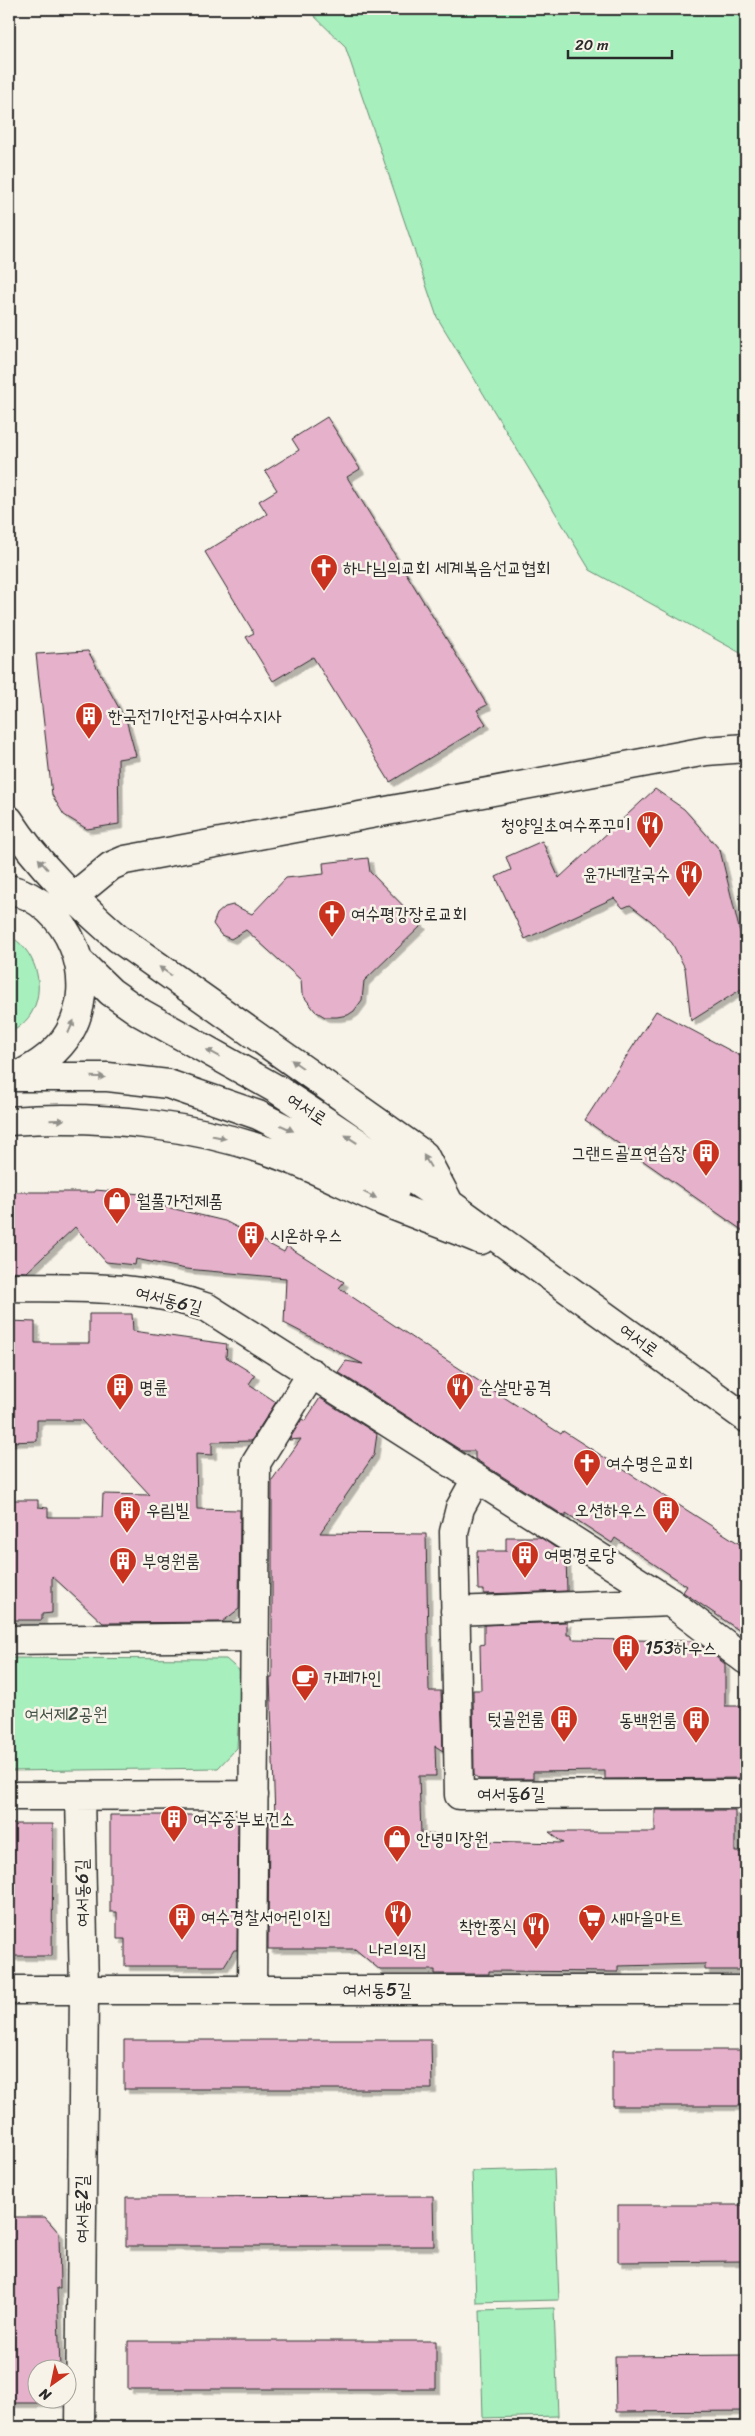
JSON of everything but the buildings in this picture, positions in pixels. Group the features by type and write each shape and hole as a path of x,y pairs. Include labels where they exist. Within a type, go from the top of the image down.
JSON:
{"street":[{"path":"53,914 111,866 125,860 706,751 746,748"},
{"path":"9,820 45,866 74,897 118,938 424,1155 443,1212"},
{"path":"11,1078 36,1067 55,1052 69,1032 78,1009 82,985 79,961 64,928 53,914 37,901 12,886"},
{"name":"여서로","path":"79,961 111,992 141,1012 278,1090 443,1212"},
{"name":"여서로","path":"11,1078 62,1076 138,1079 168,1084 258,1115 340,1156 390,1186 443,1212 532,1262 746,1418"},
{"name":"여서로","path":"9,1121 110,1121 154,1125 227,1139 291,1159 382,1201 443,1212"},
{"name":"여서동6길","path":"9,1287 129,1290 180,1299 208,1308 670,1602 746,1660"},
{"path":"252,1990 256,1463 312,1373"},
{"name":"여서동6길","path":"476,1479 460,1508 454,1532 459,1794 746,1794"},
{"path":"455,1611 670,1602"},
{"path":"9,1640 255,1637"},
{"path":"9,1796 254,1795"},
{"name":"여서동6길","path":"80,1796 84,1990"},
{"name":"여서동5길","path":"9,1990 746,1990"},
{"name":"여서동2길","path":"80,2427 84,1990"}],"green space":[{"path":"307,9 746,9 746,656 590,570 437,317 345,46"},
{"path":"9,936 25,949 31,958 38,978 38,989 37,1000 31,1014 9,1034"},
{"name":"여서제2공원","path":"9,1658 226,1659 241,1672 237,1748 218,1768 9,1771"},
{"path":"554,2169 559,2300 476,2302 472,2171"},
{"path":"554,2308 558,2416 483,2418 480,2310"}],"place":[{"name":"하나님의교회 세계복음선교협회","path":"324,592"},
{"name":"한국전기안전공사여수지사","path":"89,740"},
{"name":"청양일초여수쭈꾸미","path":"650,849"},
{"name":"윤가네칼국수","path":"689,898"},
{"name":"여수평강장로교회","path":"332,938"},
{"name":"그랜드골프연습장","path":"706,1177"},
{"name":"월풀가전제품","path":"117,1225"},
{"name":"시온하우스","path":"251,1259"},
{"name":"명륜","path":"120,1411"},
{"name":"순살만공격","path":"460,1411"},
{"name":"여수명은교회","path":"587,1487"},
{"name":"우림빌","path":"127,1534"},
{"name":"오션하우스","path":"666,1534"},
{"name":"여명경로당","path":"525,1579"},
{"name":"부영원룸","path":"123,1585"},
{"name":"153하우스","path":"626,1672"},
{"name":"카페가인","path":"305,1702"},
{"name":"텃골원룸","path":"564,1743"},
{"name":"동백원룸","path":"696,1744"},
{"name":"여수중부보건소","path":"174,1843"},
{"name":"안녕미장원","path":"397,1863"},
{"name":"나리의집","path":"398,1938"},
{"name":"여수경찰서어린이집","path":"182,1941"},
{"name":"새마을마트","path":"592,1942"},
{"name":"착한쭝식","path":"536,1950"}]}
